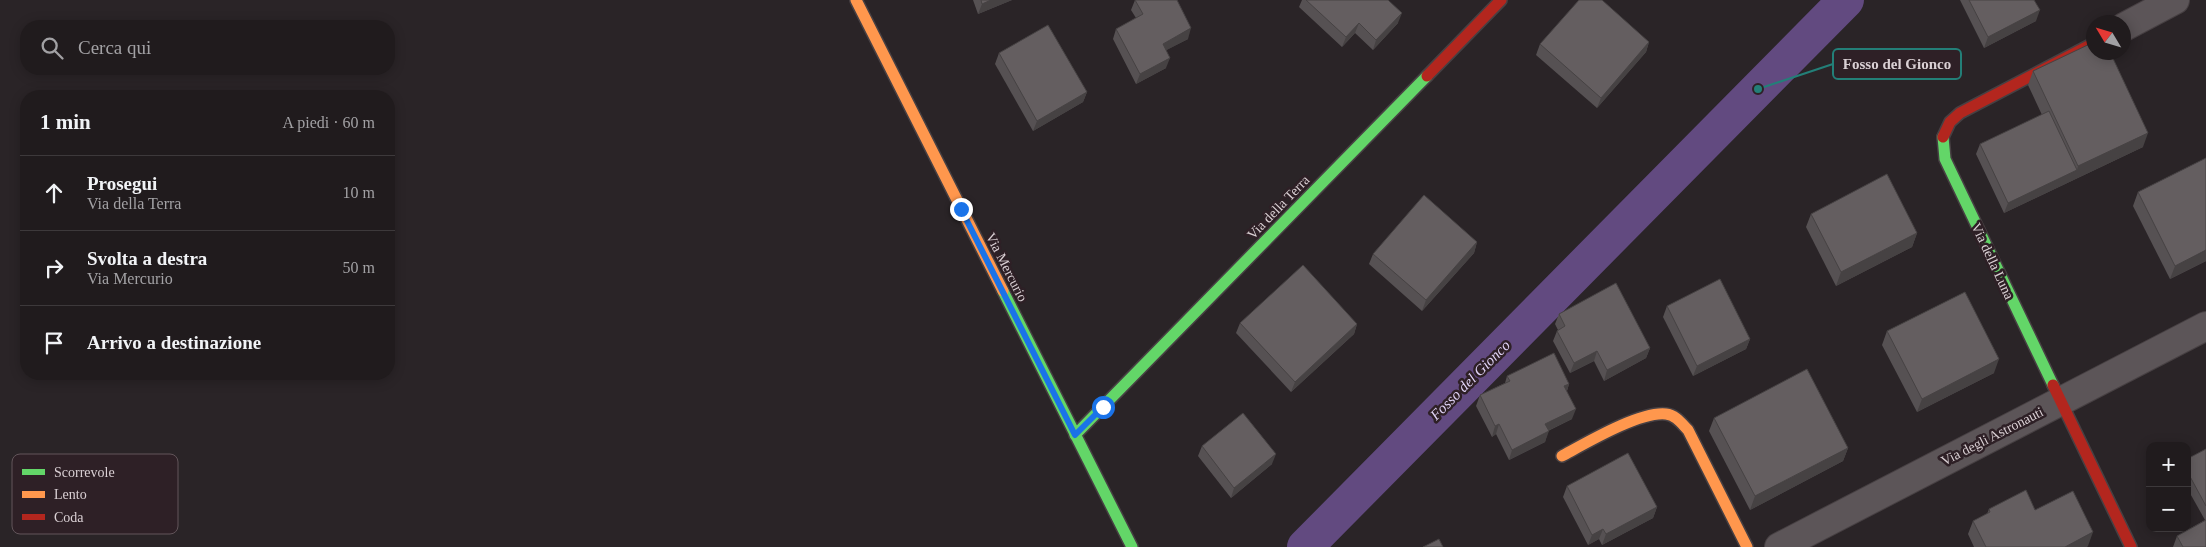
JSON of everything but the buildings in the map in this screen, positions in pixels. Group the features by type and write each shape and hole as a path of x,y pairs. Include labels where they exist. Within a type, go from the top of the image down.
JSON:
{"street":[{"name":"Via Mercurio","path":"856,0 1132,547"},
{"name":"Via della Terra","path":"1075,435 1501,0"},
{"path":"2131,23 2175,0"},
{"name":"Via della Luna","path":"2086,47 1960,113 1948,124 1941,142 1945,159 2131,547"},
{"name":"Via degli Astronauti","path":"1779,547 2206,326"},
{"path":"1562,456 1652,415 1669,414 1688,430 1746,547"}],"waterway":[{"name":"Fosso del Gionco","path":"1305,547 1846,0"}],"traffic: fast":[{"path":"1075,435 1427,76"},
{"path":"1943,137 1945,159 2053,385"},
{"path":"1003,291 1132,547"}],"traffic: slow":[{"path":"856,0 1003,291"},
{"path":"1562,456 1599,436 1642,417 1655,414 1673,416 1688,430 1747,547"}],"traffic: jam":[{"path":"1427,76 1501,0"},
{"path":"1943,137 1950,122 1960,113 2086,47"},
{"path":"2053,385 2131,547"}],"place":[{"name":"Fosso del Gionco","path":"1758,89"}],"route":[{"path":"961,209 1075,435 1103,407"}]}
